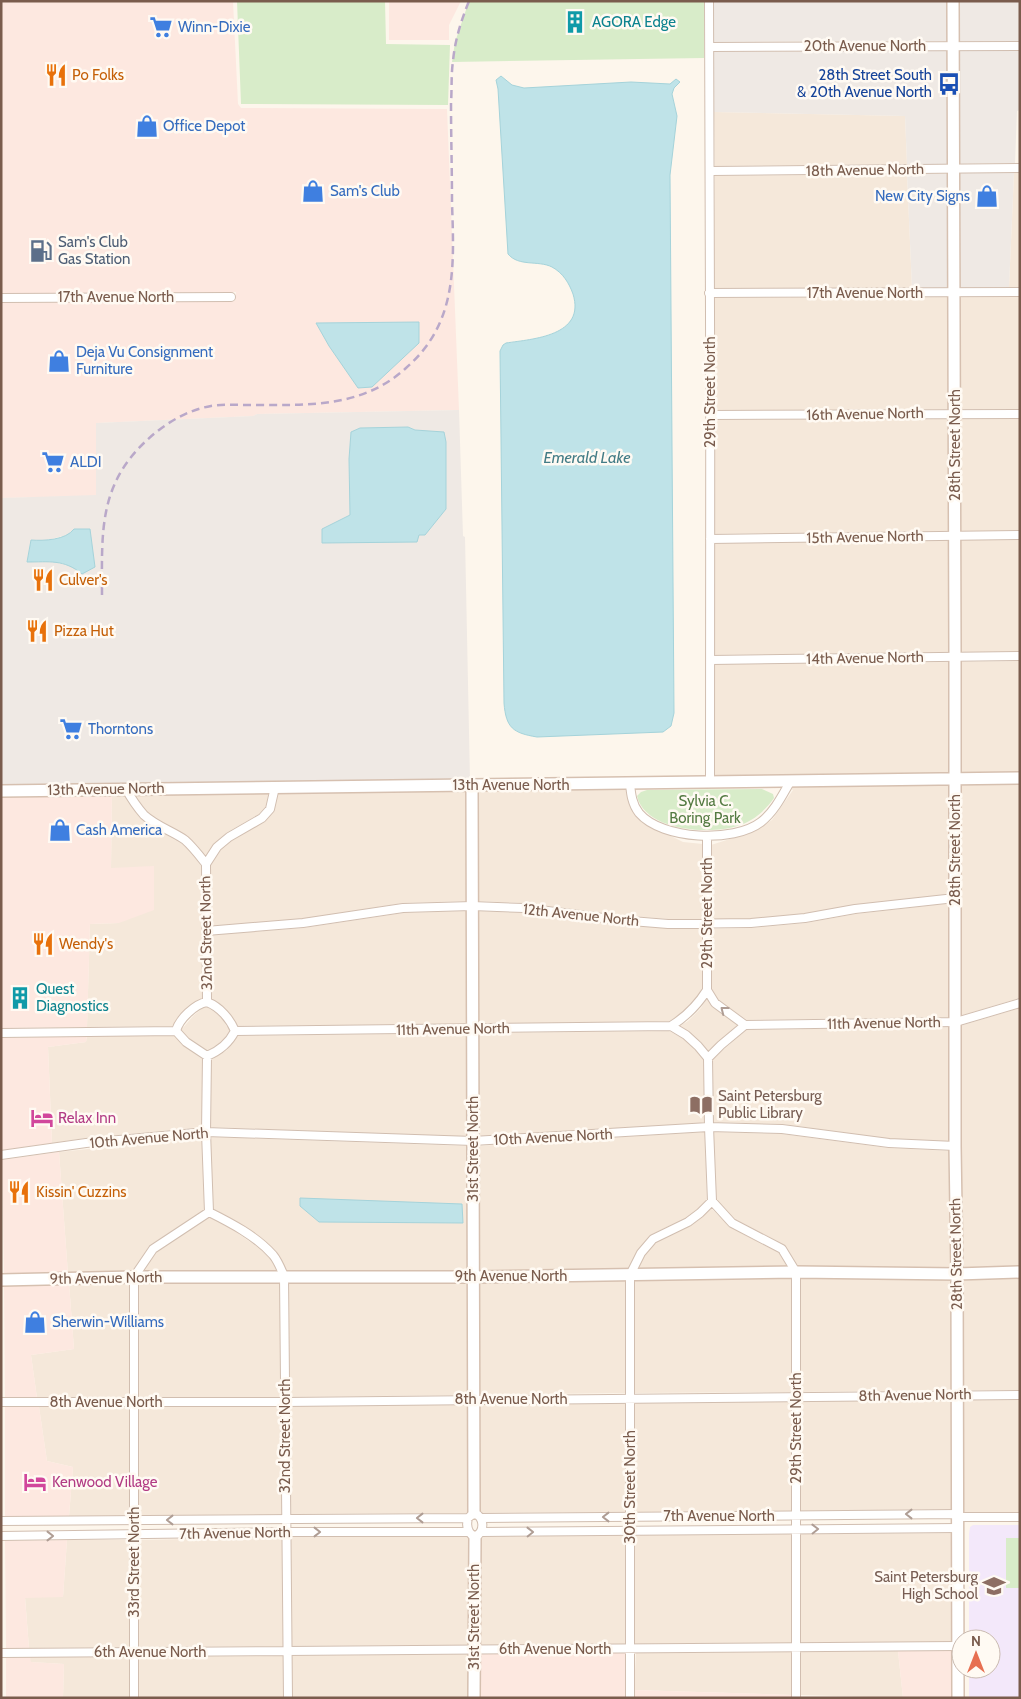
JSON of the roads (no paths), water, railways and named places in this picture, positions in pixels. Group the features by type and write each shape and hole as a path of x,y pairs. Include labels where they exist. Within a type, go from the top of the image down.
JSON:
{"street":[{"name":"29th Street North","path":"709,1 711,171 709,293 710,783"},
{"name":"28th Street North","path":"953,1 956,657 955,1146 958,1629"},
{"name":"20th Avenue North","path":"710,47 1020,46"},
{"name":"18th Avenue North","path":"711,171 1020,168"},
{"name":"17th Avenue North","path":"709,293 1020,292"},
{"name":"17th Avenue North","path":"1,298 231,297"},
{"name":"16th Avenue North","path":"710,416 1020,414"},
{"name":"15th Avenue North","path":"710,539 1020,536"},
{"name":"14th Avenue North","path":"711,660 1020,656"},
{"name":"13th Avenue North","path":"1,791 1020,778"},
{"name":"29th Street North","path":"630,784 632,800 639,813 649,821 680,833 707,837 744,831 760,822 772,810 790,782"},
{"name":"31st Street North","path":"472,785 474,1516"},
{"name":"32nd Street North","path":"207,1002 206,864 217,848 229,837 262,818 270,809 275,787"},
{"name":"32nd Street North","path":"126,789 134,803 145,815 184,840 206,864"},
{"name":"29th Street North","path":"671,1026 685,1018 698,1004 706,990 707,837"},
{"name":"12th Avenue North","path":"206,931 303,923 403,908 472,906 524,908 639,922 751,923 805,918 864,908 955,898"},
{"name":"29th Street North","path":"706,990 715,1003 745,1025"},
{"name":"32nd Street North","path":"176,1031 182,1020 191,1011 202,1003 207,1002 214,1004 223,1012 235,1031"},
{"name":"11th Avenue North","path":"745,1025 956,1022 1020,1003"},
{"path":"708,1058 745,1025"},
{"name":"11th Avenue North","path":"235,1031 671,1026"},
{"path":"671,1026 692,1040 708,1058 712,1201 732,1223 782,1250 796,1272"},
{"path":"1,1033 176,1031 186,1042 207,1056"},
{"path":"207,1056 224,1046 235,1031"},
{"path":"134,1277 152,1249 209,1212 206,1132 207,1056"},
{"name":"10th Avenue North","path":"1,1155 86,1143 206,1132 472,1141 709,1127 782,1129 889,1143 955,1146"},
{"path":"630,1275 641,1253 653,1238 688,1222 712,1201"},
{"name":"32nd Street North","path":"209,1212 232,1224 258,1242 273,1255 284,1276 288,1698"},
{"name":"29th Street North","path":"796,1272 796,1698"},
{"name":"9th Avenue North","path":"1,1280 134,1277 473,1277 796,1272 957,1274 1020,1272"},
{"name":"30th Street North","path":"630,1275 630,1698"},
{"name":"33rd Street North","path":"134,1277 134,1698"},
{"name":"8th Avenue North","path":"1,1402 285,1402 1020,1395"},
{"name":"7th Avenue North","path":"1,1521 796,1515 958,1520"},
{"path":"474,1516 483,1527 475,1534 467,1527 474,1516"},
{"name":"7th Avenue North","path":"1,1536 286,1532 475,1534 631,1530 796,1530 1020,1517"},
{"name":"31st Street North","path":"474,1698 475,1534"},
{"name":"6th Avenue North","path":"1,1653 951,1646"},
{"name":"28th Street North","path":"958,1679 958,1698"}],"water":[{"name":"Emerald Lake","path":"501,76 512,85 524,88 631,82 670,84 676,79 680,82 674,88 672,94 677,116 670,175 674,713 671,726 663,732 537,737 522,734 512,728 505,711 500,351 506,343 542,337 565,327 572,319 575,308 573,294 559,272 547,265 518,261 508,254 496,80"},
{"path":"419,322 419,343 372,387 358,388 329,346 316,323"},
{"path":"408,427 415,430 444,432 446,442 446,509 425,535 419,535 417,542 322,543 322,529 350,515 349,459 351,432 360,428"},
{"path":"74,529 90,529 95,567 82,574 62,564 27,562 31,540 60,538 66,536"},
{"path":"300,1198 462,1204 463,1223 319,1222 300,1206"}],"railway":[{"path":"102,595 103,531 111,493 119,475 130,458 160,429 185,414 211,406 314,404 334,402 371,391 389,381 406,368 423,350 435,332 444,312 452,270 452,72 457,38 469,1"}],"place":[{"name":"AGORA Edge","path":"575,22"},
{"name":"Winn-Dixie","path":"161,27"},
{"name":"Po Folks","path":"56,75"},
{"name":"28th Street South & 20th Avenue North","path":"949,84"},
{"name":"Office Depot","path":"147,126"},
{"name":"Sam's Club","path":"313,191"},
{"name":"New City Signs","path":"987,196"},
{"name":"Sam's Club Gas Station","path":"41,251"},
{"name":"Deja Vu Consignment Furniture","path":"59,361"},
{"name":"ALDI","path":"53,462"},
{"name":"Culver's","path":"43,580"},
{"name":"Pizza Hut","path":"37,631"},
{"name":"Thorntons","path":"71,729"},
{"name":"Cash America","path":"60,830"},
{"name":"Wendy's","path":"43,944"},
{"name":"Quest Diagnostics","path":"20,998"},
{"name":"Saint Petersburg Public Library","path":"701,1105"},
{"name":"Relax Inn","path":"42,1118"},
{"name":"Kissin' Cuzzins","path":"19,1192"},
{"name":"Sherwin-Williams","path":"35,1322"},
{"name":"Kenwood Village","path":"35,1482"},
{"name":"Saint Petersburg High School","path":"994,1586"}],"park label":[{"name":"Sylvia C. Boring Park","path":"705,810"}]}
